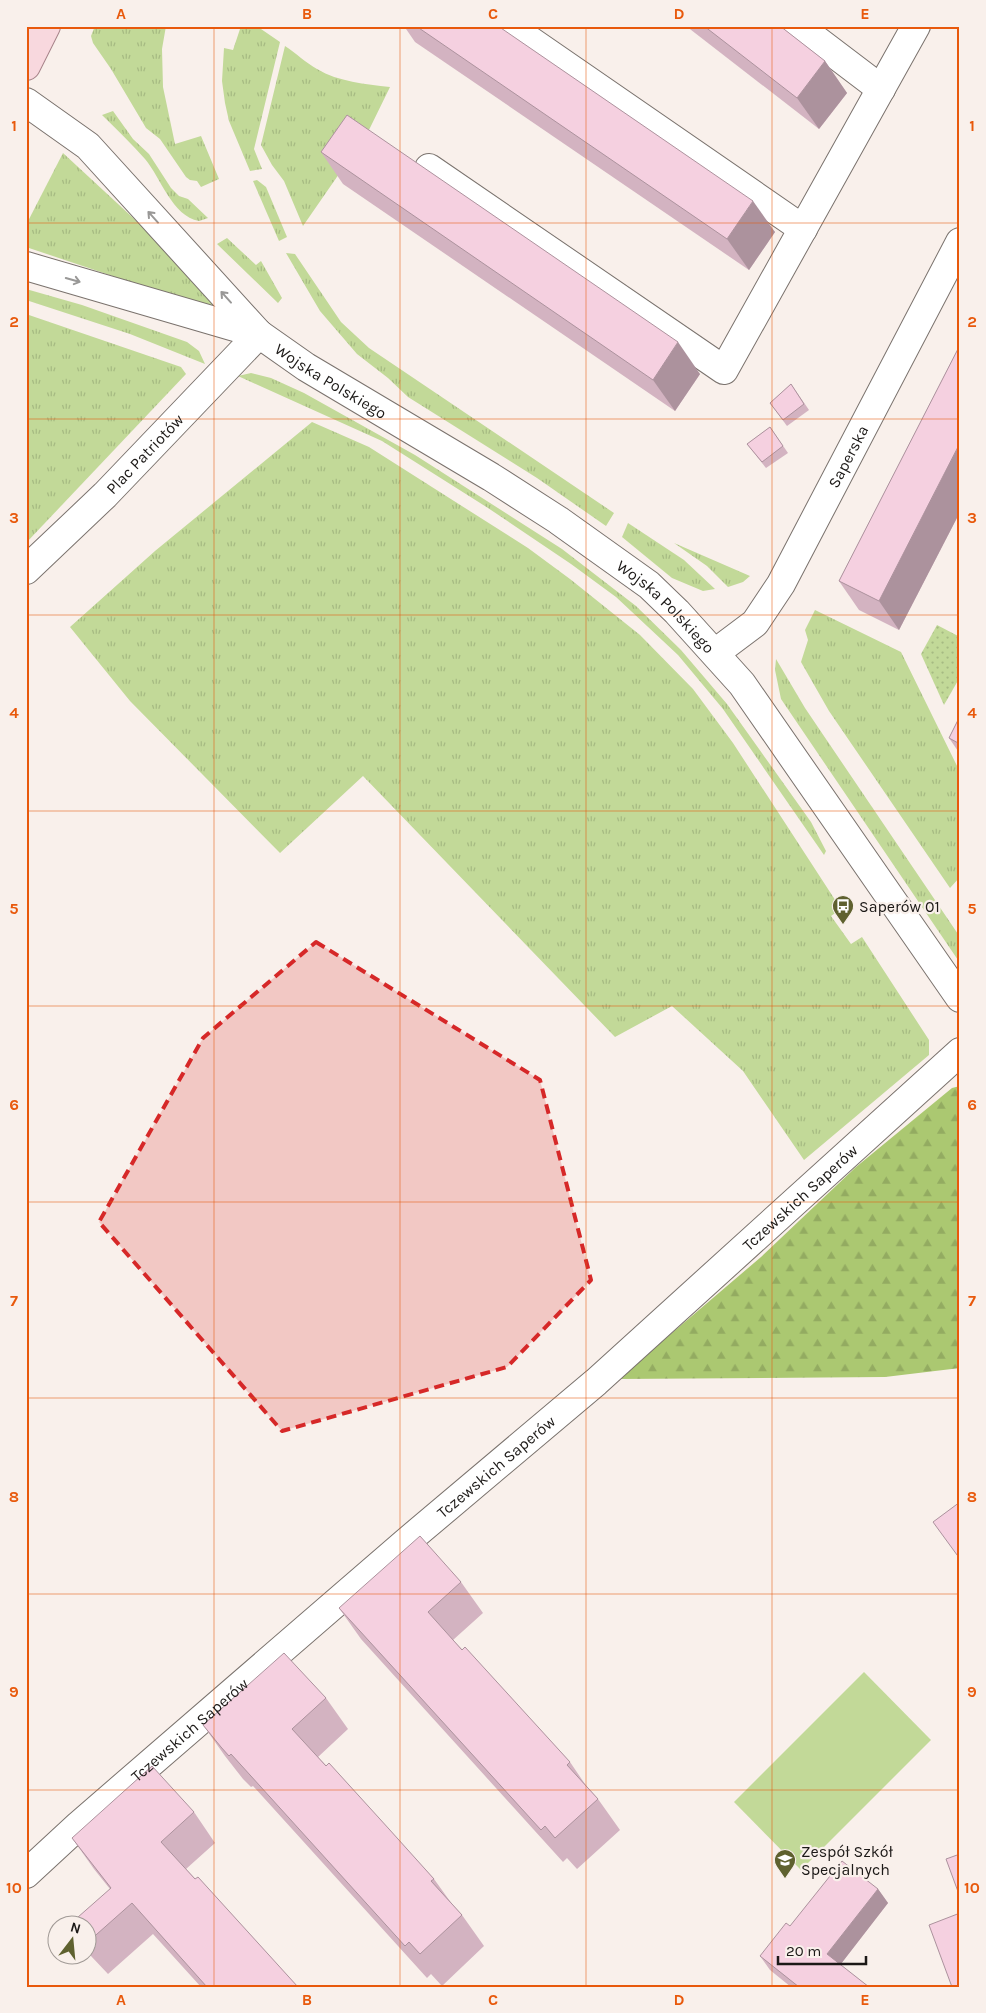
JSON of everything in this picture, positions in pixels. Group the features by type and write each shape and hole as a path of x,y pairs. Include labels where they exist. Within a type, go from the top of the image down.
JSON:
{"main road":[{"path":"26,66 46,26"}],"street":[{"path":"509,26 802,229"},
{"path":"798,26 881,89"},
{"path":"429,168 724,370 916,26"},
{"name":"Wojska Polskiego","path":"26,102 88,146 259,334 306,366 491,477 598,548 648,585 715,652 742,684 960,998"},
{"name":"Saperska","path":"715,652 755,623 781,584 960,242"},
{"name":"Wojska Polskiego","path":"26,266 259,334"},
{"name":"Plac Patriotów","path":"26,570 104,495 259,334"},
{"name":"Tczewskich Saperów","path":"26,1874 86,1818 405,1543 596,1382 960,1052"}],"highlighted area":[{"path":"316,942 540,1080 591,1280 507,1367 282,1431 99,1222 203,1038"}],"green space":[{"path":"95,26 166,26 162,49 163,87 175,144 201,136 219,179 201,187 197,181 190,180 160,139 146,128 111,69 93,43 91,36"},
{"path":"241,26 261,29 280,42 254,149 262,169 250,171 229,121 222,81 224,48 233,50"},
{"path":"285,46 313,67 334,77 352,82 390,87 368,132 303,226 284,181 261,145"},
{"path":"113,111 133,139 149,154 171,188 179,196 188,199 208,218 199,221 181,212 145,159 102,115"},
{"path":"63,153 225,303 217,311 26,247 26,225"},
{"path":"257,180 266,187 287,237 279,241 253,181"},
{"path":"227,238 256,265 261,261 282,298 278,303 217,244"},
{"path":"286,253 295,254 341,322 369,348 614,513 606,526 537,478 408,397 388,378 357,354 320,311"},
{"path":"26,289 82,305 187,342 199,351 205,364 130,334 26,300"},
{"path":"26,314 181,367 186,374 26,543"},
{"path":"251,373 271,378 304,393 415,455 562,549 636,606 681,650 727,704 811,822 826,851 824,855 723,709 678,655 616,597 488,508 382,441 238,376"},
{"path":"312,422 369,447 528,548 570,579 640,635 693,689 733,743 841,909 831,916 851,944 862,937 929,1040 929,1055 804,1160 743,1071 672,1006 615,1037 363,776 280,853 130,701 70,627 155,551"},
{"path":"628,523 684,560 715,589 703,591 672,578 622,537"},
{"path":"674,543 750,576 743,582 728,587 707,566"},
{"path":"815,610 901,652 960,772 960,877 950,888 829,711 801,662 808,640 805,630"},
{"path":"937,625 960,637 960,677 944,705 921,654"},
{"path":"776,659 805,708 960,937 960,963 781,699 775,670"},
{"path":"960,1086 960,1368 885,1377 618,1379 761,1257 856,1167 952,1088"},
{"path":"864,1672 931,1740 801,1870 734,1802"}],"building":[{"path":"416,26 498,26 753,201 727,239"},
{"path":"704,26 780,26 825,61 797,98"},
{"path":"347,115 678,342 653,380 321,152"},
{"path":"960,345 960,443 879,601 839,581"},
{"path":"791,384 804,404 783,420 770,403"},
{"path":"770,427 783,446 762,462 747,444"},
{"path":"960,716 960,744 949,738"},
{"path":"960,1502 960,1559 933,1522"},
{"path":"420,1536 461,1582 428,1612 462,1650 465,1647 570,1762 567,1765 598,1799 555,1838 545,1826 541,1830 339,1608"},
{"path":"284,1653 326,1698 292,1729 326,1766 329,1763 434,1879 431,1881 462,1915 420,1954 409,1942 405,1946 231,1754 229,1756 203,1725"},
{"path":"152,1766 194,1812 161,1842 195,1879 198,1877 298,1987 207,1987 132,1903 98,1933 98,1916 79,1916 111,1888 72,1838"},
{"path":"960,1854 960,1897 946,1859"},
{"name":"Zespół Szkół Specjalnych","path":"842,1861 878,1889 827,1954 869,1987 799,1987 760,1956 786,1923 790,1926"},
{"path":"960,1913 960,1987 952,1987 929,1925"}],"place":[{"name":"Saperów 01","path":"843,925"},
{"name":"Zespół Szkół Specjalnych","path":"785,1879"}]}
